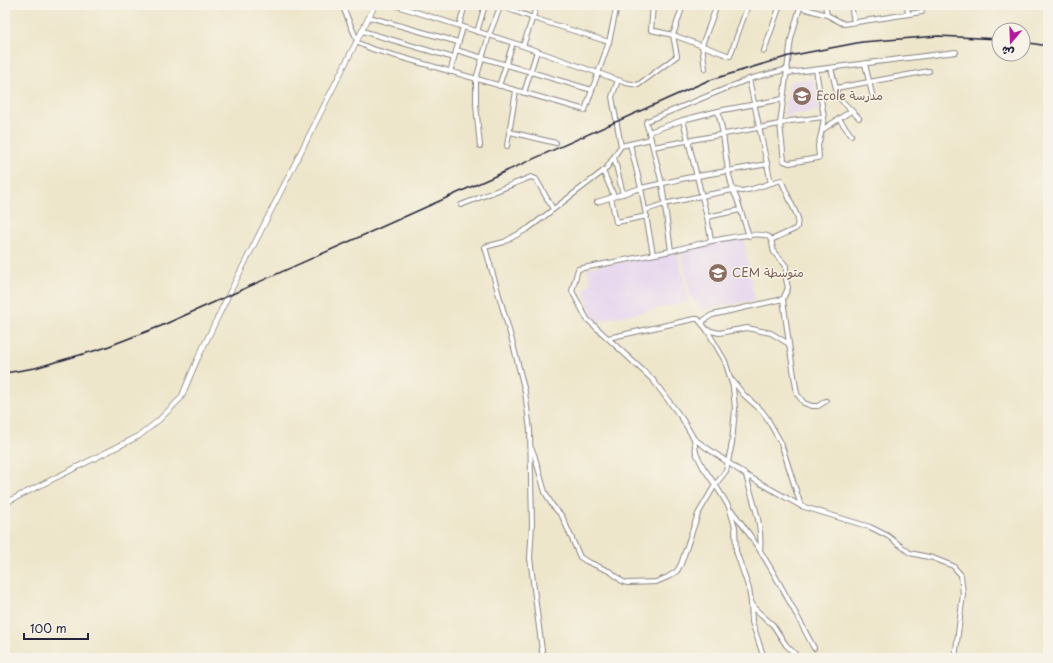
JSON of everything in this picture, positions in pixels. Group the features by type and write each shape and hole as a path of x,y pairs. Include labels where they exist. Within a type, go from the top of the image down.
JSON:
{"street":[{"path":"342,5 356,41 372,49 585,110 608,42 617,5"},
{"path":"5,502 139,436 159,420 181,398 194,366 375,5"},
{"path":"394,5 523,46 626,83 638,84 677,56 673,35 683,5"},
{"path":"450,72 458,42 465,5"},
{"path":"477,32 485,5"},
{"path":"523,46 537,5"},
{"path":"653,5 651,30 673,35 730,56 748,5"},
{"path":"705,69 702,46 716,5"},
{"path":"764,51 780,5"},
{"path":"792,5 827,15 844,24 922,12"},
{"path":"826,5 827,15"},
{"path":"851,5 854,22"},
{"path":"907,5 908,14"},
{"path":"480,146 476,105 476,79 501,6 608,42"},
{"path":"800,7 792,39 780,124 784,161 790,163 819,157 818,146 824,117 816,70"},
{"path":"369,17 458,42"},
{"path":"362,31 454,58"},
{"path":"499,86 513,43"},
{"path":"456,50 592,90"},
{"path":"524,93 537,51"},
{"path":"671,251 662,184 646,123 647,121 749,79 788,71 816,70 956,52"},
{"path":"865,64 873,98"},
{"path":"831,68 838,97 859,118"},
{"path":"836,88 929,71"},
{"path":"749,79 771,183"},
{"path":"618,80 612,97 621,146"},
{"path":"507,146 516,91"},
{"path":"649,132 683,120 783,98"},
{"path":"822,130 852,111"},
{"path":"718,112 723,134 728,171 749,236"},
{"path":"653,147 790,121 824,117"},
{"path":"839,119 852,135"},
{"path":"683,120 707,217 711,240"},
{"path":"510,132 556,143"},
{"path":"543,658 530,558 532,525 530,430 525,392 485,247 504,242 528,228 603,171 621,146 651,139"},
{"path":"630,144 646,210 654,254"},
{"path":"614,156 623,194"},
{"path":"596,202 641,188 696,176 768,164"},
{"path":"603,171 612,197 616,222 647,216"},
{"path":"461,205 530,177 536,179 553,209"},
{"path":"646,210 664,204 701,196 733,190 742,191 778,180 782,181 798,218 798,224 795,230 771,240"},
{"path":"707,217 740,210"},
{"path":"826,401 818,406 812,406 804,403 796,389 784,299 788,288 786,266 774,251 771,240 766,236 749,236 711,240 671,251 578,269 572,290 587,319 653,380 694,439 746,475 801,506 870,527 888,536 910,553 933,558 953,566 961,575 962,594 955,658"},
{"path":"702,323 712,315 784,299"},
{"path":"530,447 534,454 545,492 552,505 562,516 580,556 586,561 611,572 623,582 628,583 656,582 668,577 676,571 681,564 698,514 715,485 726,471 732,443 735,409 731,379 725,361 707,330 698,319 690,319 608,338"},
{"path":"707,330 718,332 747,328 771,334 789,344"},
{"path":"731,379 744,395 762,411 781,443 801,506"},
{"path":"694,439 696,453 703,467 729,507 760,550 814,648"},
{"path":"746,475 756,508 760,529 760,550"},
{"path":"729,507 735,527 736,551 749,589 752,622 764,658"},
{"path":"751,602 755,609 773,626 786,645 798,658"}],"shaded area":[{"name":"Ecole مدرسة","path":"813,79 819,110 784,116 790,82"},
{"name":"CEM متوسطة","path":"743,237 755,300 701,310 690,296 681,250"},
{"path":"677,252 689,302 598,321 592,315 584,291 591,282 587,268"}],"railway":[{"path":"5,373 35,368 104,348 161,326 707,81 789,56 862,42 938,36 991,39"},
{"path":"1031,43 1048,46"}],"place":[{"name":"Ecole مدرسة","path":"802,96"},
{"name":"CEM متوسطة","path":"718,273"}]}
